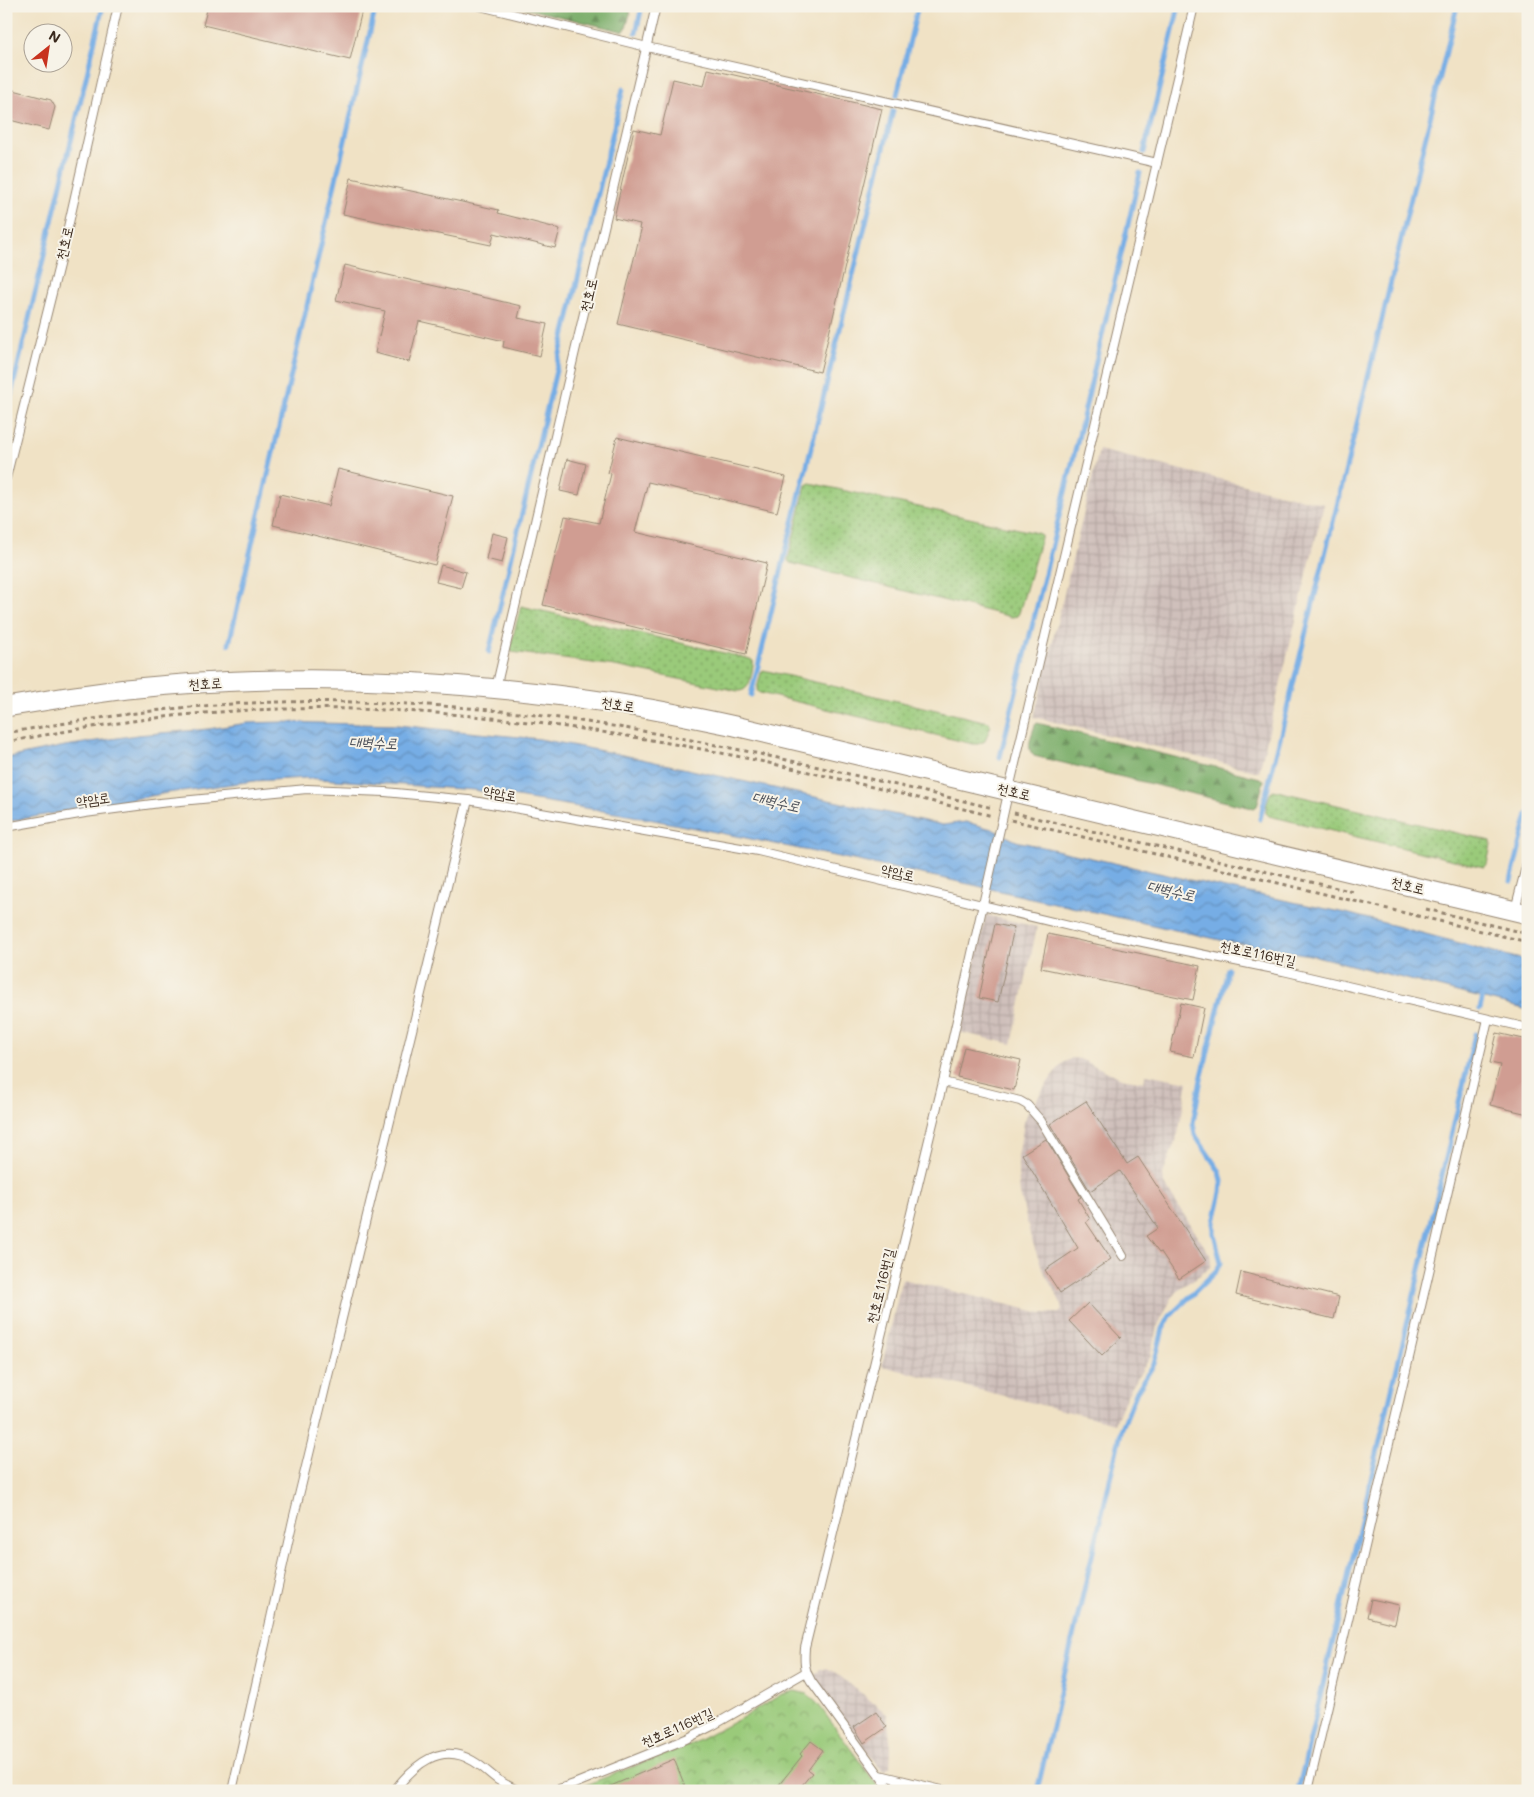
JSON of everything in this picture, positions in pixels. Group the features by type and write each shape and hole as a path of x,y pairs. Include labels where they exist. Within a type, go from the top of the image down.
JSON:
{"street":[{"name":"천호로","path":"6,707 125,689 209,682 305,680 391,681 496,689 620,704 726,724 1009,789 1521,912"}],"lane":[{"name":"천호로","path":"6,478 64,244 118,6"},
{"path":"480,6 647,47 1157,163"},
{"name":"천호로","path":"496,689 656,6"},
{"name":"천호로116번길","path":"553,1791 686,1739 806,1672 804,1659 807,1638 942,1082 1009,789 1194,6"},
{"name":"약암로","path":"6,827 85,813 160,803 298,790 385,792 468,800 758,851 983,903"},
{"path":"232,1791 296,1510 468,800"},
{"path":"1521,912 1528,859"},
{"name":"천호로116번길","path":"983,903 1150,944 1292,973 1528,1028"},
{"path":"1308,1791 1488,1019"},
{"path":"942,1082 1027,1105 1045,1129 1123,1256"},
{"path":"806,1672 821,1696 891,1791"},
{"path":"394,1791 413,1768 424,1760 449,1754 473,1760 497,1780 519,1791"},
{"path":"880,1775 946,1791"}],"path":[{"path":"6,733 104,718 198,707 318,701 428,705 516,713 670,735 734,748 1003,817 1528,942"},
{"path":"6,742 124,722 234,711 323,709 437,714 541,724 685,746 1362,894"},
{"path":"1418,907 1528,934"}],"shaded area":[{"path":"1099,450 1324,504 1259,772 1034,717"},
{"path":"986,915 1037,927 1012,1044 959,1032"},
{"path":"1072,1058 1080,1059 1121,1078 1144,1082 1146,1074 1188,1082 1178,1134 1163,1174 1164,1184 1210,1255 1211,1261 1210,1267 1206,1271 1182,1287 1172,1298 1157,1327 1150,1357 1126,1397 1115,1423 882,1366 902,1279 1042,1313 1059,1313 1062,1310 1062,1305 1043,1270 1031,1238 1020,1193 1018,1157 1025,1117 1053,1075 1063,1063"},
{"path":"827,1668 836,1673 887,1714 891,1748 890,1767 886,1770 878,1766 815,1680 815,1675 820,1670"}],"green space":[{"path":"516,6 632,6 626,28 624,31 621,31"},
{"path":"810,483 1041,535 1019,613 1017,616 1012,617 790,563 788,560 806,485"},
{"path":"521,606 750,659 753,661 753,665 750,682 746,688 738,691 615,666 512,652 510,648"},
{"path":"763,670 988,722 991,725 985,741 973,744 760,693 757,689"},
{"path":"1037,723 1260,778 1264,780 1257,806 1254,808 1248,807 1034,756 1031,753 1030,741"},
{"path":"1273,790 1491,841 1487,864 1485,867 1479,866 1269,816 1266,813 1266,807"},
{"path":"795,1691 807,1694 818,1704 881,1791 570,1791 694,1743 782,1694"}],"water":[{"name":"대벽수로","path":"248,723 397,725 540,739 623,755 943,825 966,822 992,829 1016,841 1346,913 1528,961 1528,1010 1316,956 1220,940 946,879 746,838 628,815 474,790 306,778 254,781 167,793 6,822 6,758 65,746 137,735 208,729"}],"building":[{"path":"208,6 363,6 350,60 203,25"},
{"path":"708,69 882,109 820,372 618,324 641,230 639,229 640,224 614,218 634,129 660,135 673,79 704,86"},
{"path":"6,88 51,100 55,107 49,130 6,119"},
{"path":"351,178 499,210 498,213 560,229 555,248 494,233 491,245 343,214"},
{"path":"345,265 521,306 518,318 547,324 540,356 503,347 504,341 419,321 409,362 375,353 385,311 336,300"},
{"path":"617,437 786,477 777,512 648,482 635,532 767,563 746,654 543,605 565,516 599,523 611,474 608,473"},
{"path":"567,459 586,464 579,495 560,491"},
{"path":"338,469 453,496 435,565 273,525 280,494 329,506"},
{"path":"492,533 508,537 502,563 486,559"},
{"path":"441,565 466,572 461,588 436,582"},
{"path":"995,924 1014,928 998,1002 979,998"},
{"path":"1048,934 1200,966 1193,1000 1041,968"},
{"path":"1181,1003 1204,1008 1194,1057 1170,1052"},
{"path":"1497,1033 1528,1040 1528,1114 1490,1105 1500,1065 1490,1063"},
{"path":"964,1047 1021,1060 1014,1090 957,1077"},
{"path":"1086,1101 1127,1164 1138,1157 1206,1261 1179,1279 1161,1252 1159,1253 1146,1236 1158,1228 1120,1171 1090,1191 1050,1124"},
{"path":"1046,1139 1081,1197 1078,1199 1090,1219 1086,1222 1111,1259 1060,1293 1045,1270 1078,1248 1022,1154"},
{"path":"1241,1272 1339,1297 1334,1319 1236,1295"},
{"path":"1088,1303 1121,1338 1102,1356 1069,1321"},
{"path":"1371,1599 1399,1605 1395,1624 1367,1617"},
{"path":"876,1712 887,1727 864,1743 854,1727"},
{"path":"811,1741 823,1750 808,1770 812,1773 797,1791 774,1791 802,1756 800,1754"},
{"path":"674,1759 687,1791 599,1791"}],"waterway":[{"path":"6,416 103,6"},
{"path":"229,644 376,6"},
{"path":"636,33 642,6"},
{"path":"897,95 918,6"},
{"path":"1144,152 1179,6"},
{"path":"1260,819 1457,6"},
{"path":"489,652 623,89"},
{"path":"751,695 893,111"},
{"path":"1000,757 1077,443 1140,173"},
{"path":"1511,881 1528,814"},
{"path":"1037,1791 1122,1428 1137,1391 1154,1364 1163,1329 1170,1316 1216,1271 1221,1263 1214,1233 1214,1222 1222,1181 1220,1172 1195,1135 1193,1123 1200,1084 1228,969"},
{"path":"1480,1009 1484,992"},
{"path":"1298,1791 1475,1034"}]}
